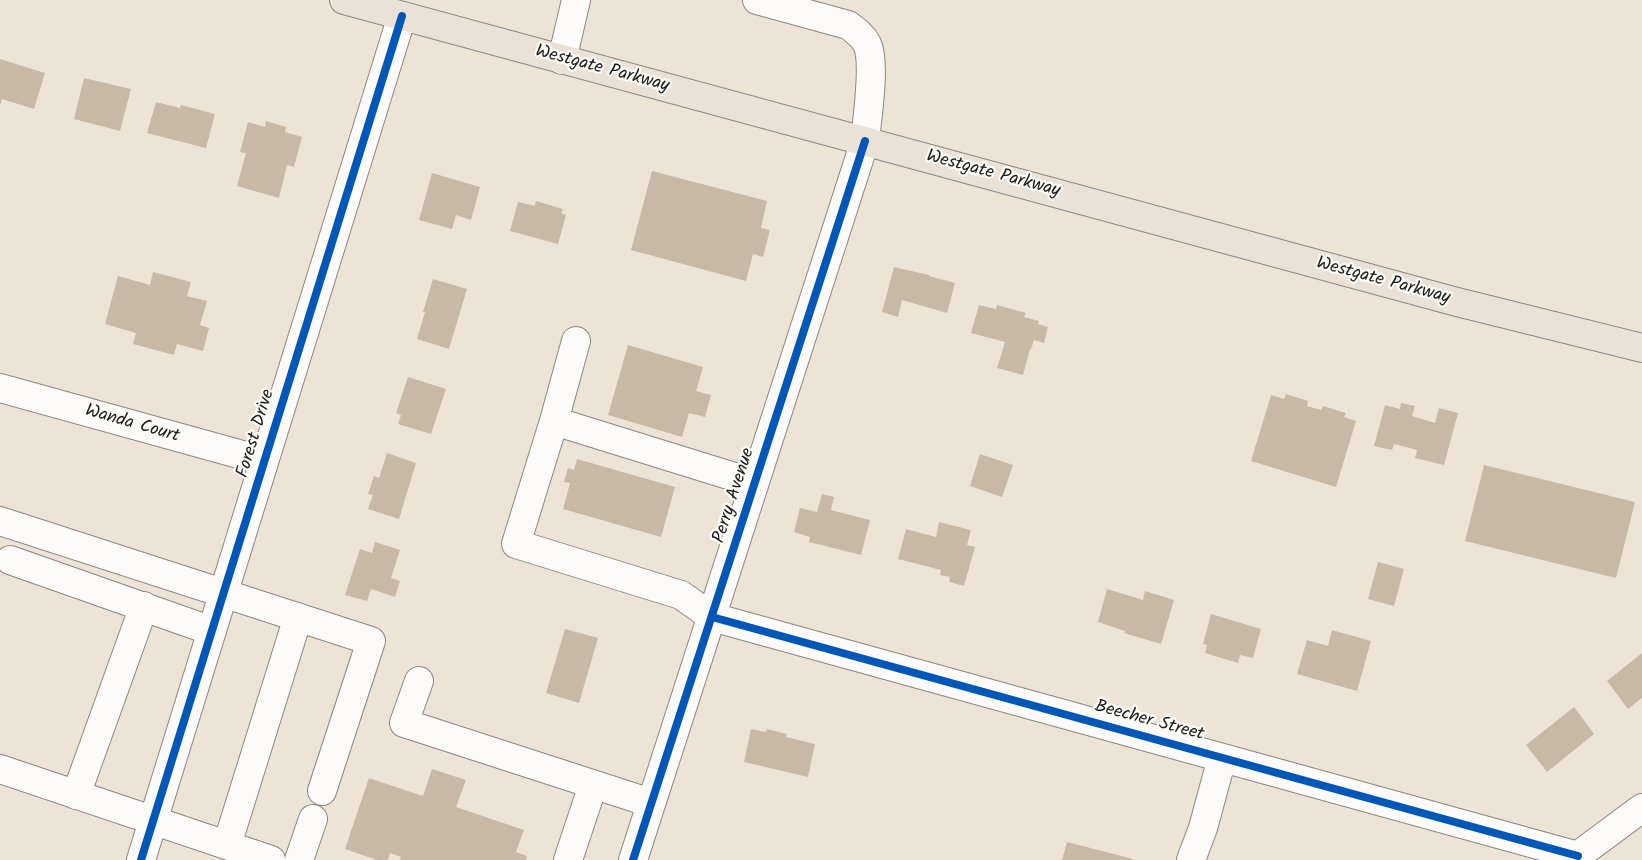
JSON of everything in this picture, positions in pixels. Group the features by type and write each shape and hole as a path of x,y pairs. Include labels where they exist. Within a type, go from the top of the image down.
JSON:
{"main road":[{"name":"Westgate Parkway","path":"344,0 1457,302 1642,348"}],"street":[{"path":"562,60 576,0"},
{"name":"Perry Avenue","path":"633,860 865,140 870,62 868,45 860,34 848,25 757,0"},
{"name":"Forest Drive","path":"141,860 402,16"},
{"path":"576,341 554,421 754,483"},
{"name":"Wanda Court","path":"0,388 264,461"},
{"name":"Beecher Street","path":"554,421 516,544 681,595 712,617 1575,858"},
{"path":"0,520 372,641 322,791"},
{"path":"10,560 212,631"},
{"path":"76,795 144,606"},
{"path":"226,845 298,617"},
{"path":"419,681 404,723 651,804"},
{"path":"1191,860 1203,828 1222,758"},
{"path":"0,770 271,860"},
{"path":"568,860 593,785"},
{"path":"1575,858 1642,808"},
{"path":"299,860 313,819"}],"building":[{"path":"0,59 45,73 34,109 2,99 0,105"},
{"path":"84,78 131,89 120,131 74,119"},
{"path":"156,102 180,108 181,105 215,114 206,148 147,133"},
{"path":"266,121 286,127 285,132 302,137 294,167 287,165 279,198 237,186 246,153 240,152 248,122 265,127"},
{"path":"652,171 767,201 761,228 770,230 763,257 753,254 746,281 631,250"},
{"path":"432,173 480,187 471,220 456,215 452,229 419,220"},
{"path":"536,201 563,209 561,213 566,215 558,244 510,231 518,202 535,206"},
{"path":"894,267 955,283 947,313 902,300 898,317 882,312"},
{"path":"153,272 191,282 187,296 207,301 200,325 209,328 203,351 177,344 174,355 133,344 136,333 105,324 118,276 150,285"},
{"path":"433,279 467,289 449,349 417,339"},
{"path":"979,305 996,309 997,305 1026,313 1024,317 1039,321 1038,324 1048,327 1044,343 1034,340 1023,375 997,368 1005,342 971,333"},
{"path":"628,345 703,367 696,391 711,395 705,417 689,413 682,437 608,415"},
{"path":"408,377 446,389 431,434 398,424 401,415 396,413"},
{"path":"1286,394 1308,401 1307,406 1321,410 1323,406 1346,413 1344,417 1356,421 1336,487 1251,461 1271,395 1284,399"},
{"path":"1401,403 1415,406 1412,416 1435,423 1439,408 1458,413 1444,465 1415,458 1417,450 1394,444 1392,450 1374,446 1385,405 1400,409"},
{"path":"387,453 416,463 399,519 368,509 373,495 368,494 374,476 379,478"},
{"path":"980,454 1013,465 1002,497 970,486"},
{"path":"577,459 675,487 661,537 563,509 570,483 564,482 568,468 574,470"},
{"path":"1484,465 1635,502 1616,578 1465,541"},
{"path":"822,494 834,497 831,510 870,520 861,555 809,542 810,537 794,532 800,508 817,512"},
{"path":"939,522 971,530 967,545 975,547 964,586 949,582 950,577 940,575 941,570 898,559 906,529 936,537"},
{"path":"375,542 400,550 391,578 400,581 395,597 371,589 367,601 345,595 360,549 372,553"},
{"path":"1378,562 1404,569 1394,606 1368,599"},
{"path":"1107,589 1143,600 1145,591 1174,600 1161,644 1124,633 1125,631 1098,622"},
{"path":"1211,614 1261,629 1253,658 1240,655 1238,663 1205,653 1207,645 1203,644"},
{"path":"565,629 598,638 579,703 546,693"},
{"path":"1332,630 1371,641 1357,691 1297,674 1307,640 1328,646"},
{"path":"1642,653 1642,698 1628,709 1607,681"},
{"path":"1574,707 1594,734 1547,772 1526,745"},
{"path":"751,729 766,732 767,729 787,734 786,737 815,744 808,777 744,762"},
{"path":"432,769 466,780 456,807 524,830 516,852 527,856 526,860 400,860 401,857 390,853 388,860 377,860 345,849 369,778 423,796"},
{"path":"1067,842 1133,859 1133,860 1062,860"}],"cycle path":[{"path":"141,860 402,16"},
{"path":"633,860 865,141"},
{"path":"712,617 1578,856"}]}
